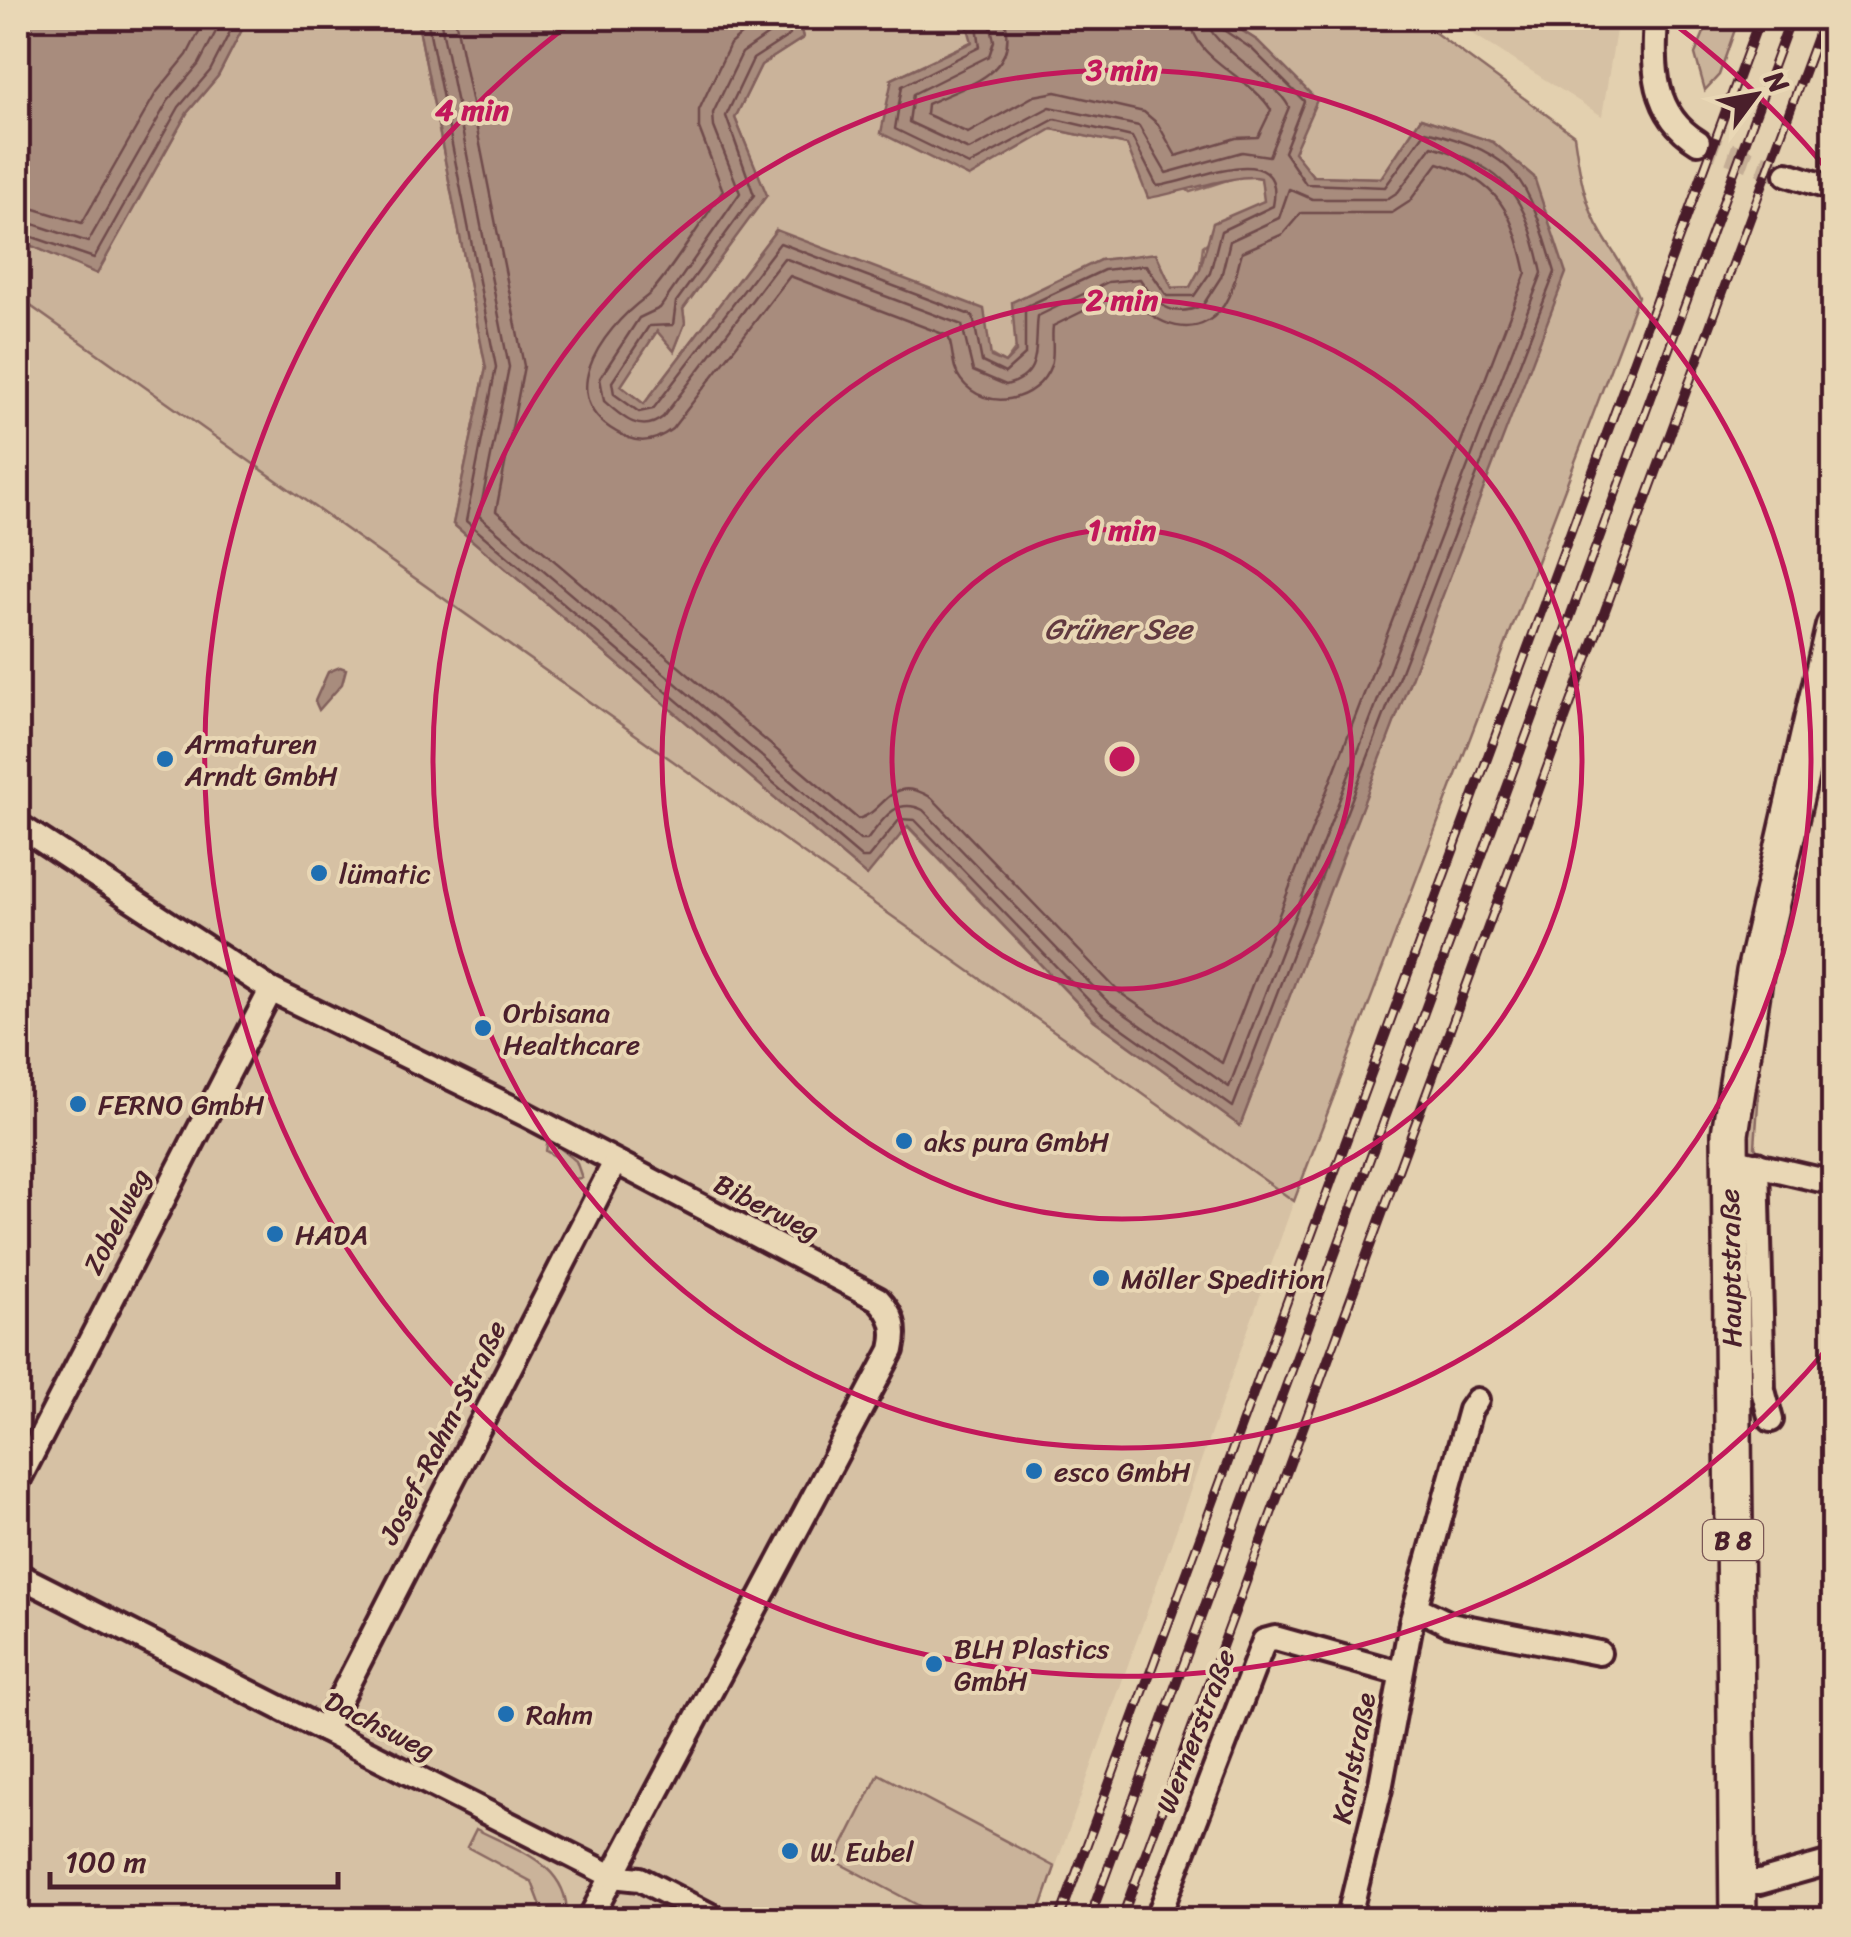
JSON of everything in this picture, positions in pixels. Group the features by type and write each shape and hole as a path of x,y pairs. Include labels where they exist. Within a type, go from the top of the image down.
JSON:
{"main road":[{"name":"Hauptstraße","path":"1738,1920 1746,1016 1834,627"}],"street":[{"path":"1656,18 1659,98 1680,132 1698,142"},
{"path":"1788,174 1834,189"},
{"name":"Biberweg","path":"18,826 271,990 878,1298 894,1322 892,1350 589,1920"},
{"name":"Zobelweg","path":"18,1482 271,990"},
{"name":"Josef-Rahm-Straße","path":"324,1730 615,1162"},
{"path":"1743,1162 1834,1182"},
{"name":"Hauptstraße","path":"1743,1162 1764,1390 1771,1420"},
{"name":"Karlstraße","path":"1348,1920 1380,1789 1400,1673 1470,1410 1477,1400"},
{"name":"Dachsweg","path":"18,1575 612,1876 640,1879 719,1920"},
{"path":"1419,1608 1450,1624 1599,1653"},
{"name":"Wernerstraße","path":"1157,1920 1264,1642 1275,1638 1400,1673"},
{"path":"1738,1882 1760,1882 1834,1861"}],"shaded area":[{"path":"248,18 417,18 486,368 453,524 866,875 907,826 1094,1020 1240,1125 1493,462 1534,177 1493,142 1421,118 1381,178 1313,176 1293,152 1258,41 1222,18 1415,18 1574,135 1591,211 1638,296 1294,1201 18,297 18,240 97,273 187,113 218,76"},
{"path":"798,18 965,18 973,41 892,79 1052,129 1128,145 1190,192 1246,174 1261,178 1265,201 1203,246 1200,269 1190,287 1172,288 1156,254 1100,260 1066,280 1005,363 776,230 644,404 620,386 657,331 674,350 685,323 683,309 766,195 735,118 761,65 803,38"},
{"path":"1448,18 1618,18 1602,116"},
{"path":"1710,18 1739,18 1719,75 1705,90 1695,54"},
{"path":"18,297 1294,1201 1037,1919 18,1919"},
{"path":"1833,732 1833,791 1818,788"},
{"path":"1749,1086 1759,1089 1755,1147 1760,1155 1746,1150"},
{"path":"548,1138 576,1161 582,1178 573,1179 560,1159 546,1151"},
{"path":"879,1774 1055,1867 1037,1919 944,1919 835,1861"},
{"path":"476,1829 524,1852 550,1872 566,1900 567,1919 546,1919 532,1882 467,1847"}],"water":[{"path":"18,18 248,18 218,76 187,113 97,274 18,240"},
{"name":"Grüner See","path":"417,18 798,18 803,38 761,65 735,118 767,195 683,309 685,323 674,351 657,331 621,386 644,404 776,230 984,309 991,357 1005,363 1016,352 1012,302 1100,260 1156,253 1172,288 1190,287 1200,269 1213,223 1264,201 1261,178 1251,177 1148,198 1127,145 1052,129 969,177 881,133 892,79 972,42 965,18 1222,18 1258,41 1317,100 1294,152 1313,176 1381,178 1421,118 1493,142 1534,177 1566,273 1240,1126 1094,1020 908,826 867,876 453,524 486,368"},
{"path":"346,669 342,684 319,710 315,701 328,672"}],"tunnel":[{"path":"1698,142 1787,174"}],"railway":[{"path":"1059,1920 1760,18"},
{"path":"1089,1920 1791,18"},
{"path":"1121,1920 1824,18"}],"place":[{"name":"Armaturen Arndt GmbH","path":"165,759"},
{"name":"lümatic","path":"319,873"},
{"name":"Orbisana Healthcare","path":"483,1028"},
{"name":"FERNO GmbH","path":"78,1104"},
{"name":"aks pura GmbH","path":"904,1141"},
{"name":"HADA","path":"275,1234"},
{"name":"Möller Spedition","path":"1101,1278"},
{"name":"esco GmbH","path":"1034,1471"},
{"name":"BLH Plastics GmbH","path":"934,1664"},
{"name":"Rahm","path":"506,1714"},
{"name":"W. Eubel","path":"790,1851"}]}
